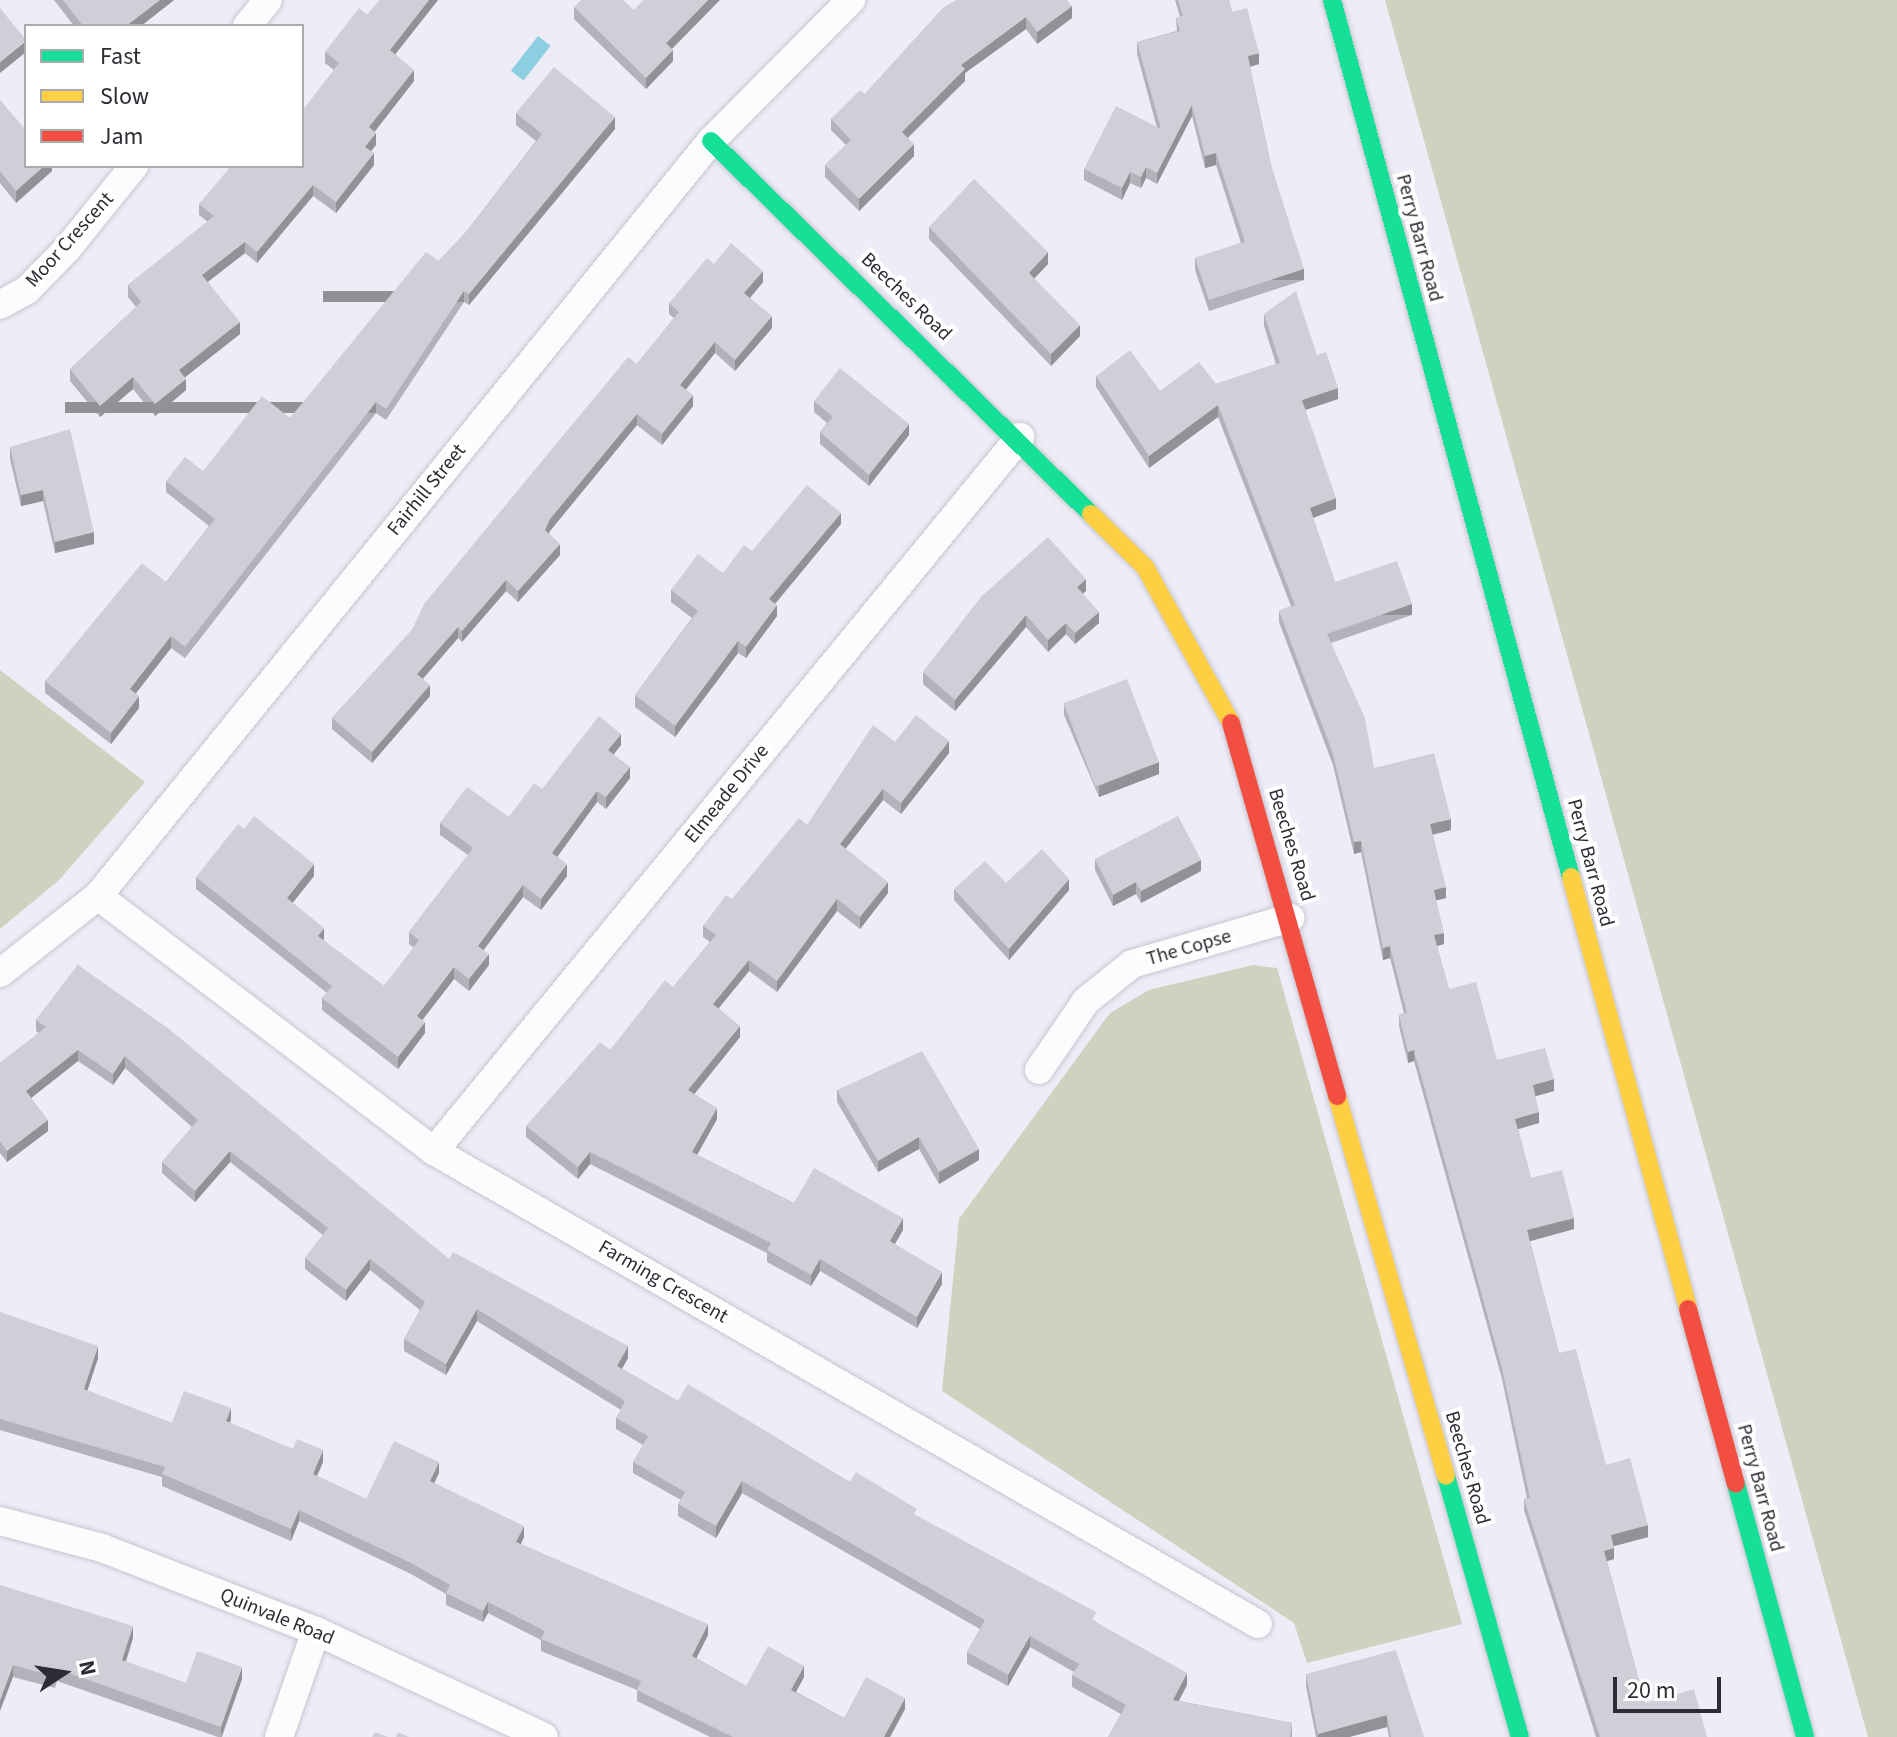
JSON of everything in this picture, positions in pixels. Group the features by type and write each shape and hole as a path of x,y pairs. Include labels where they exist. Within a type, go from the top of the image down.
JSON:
{"street":[{"path":"249,24 268,0"},
{"name":"Fairhill Street","path":"0,973 98,896 711,141 851,0"},
{"name":"Perry Barr Road","path":"1332,0 1805,1737"},
{"name":"Beeches Road","path":"711,141 1020,437 1145,567 1226,704 1290,918 1520,1737"},
{"name":"Moor Crescent","path":"0,305 27,290 67,249 132,168"},
{"name":"Elmeade Drive","path":"434,1151 1020,437"},
{"name":"Farming Crescent","path":"98,896 434,1151 1258,1624"},
{"name":"The Copse","path":"1039,1070 1086,1001 1132,964 1290,918"},
{"name":"Quinvale Road","path":"0,1521 102,1548 316,1631 544,1737"},
{"path":"279,1737 316,1631"}],"green space":[{"path":"1385,0 1897,0 1897,1737 1868,1737"},
{"path":"0,670 145,782 58,881 0,929"},
{"path":"1253,965 1277,968 1462,1624 1307,1663 1294,1623 942,1391 959,1219 1110,1013 1149,990"}],"water":[{"path":"538,36 551,46 524,81 511,71"}],"building":[{"path":"63,0 160,0 129,24 81,24"},
{"path":"380,0 429,0 390,50 414,70 369,127 376,133 365,147 374,153 336,202 313,185 257,252 245,242 202,275 240,322 179,370 186,379 155,404 133,377 100,406 70,369 141,302 128,285 214,216 199,204 229,168 304,168 304,108 339,63 325,52 359,8 367,15"},
{"path":"581,0 623,0 634,10 643,0 708,0 666,43 673,50 646,78 574,7"},
{"path":"956,0 1067,0 1072,6 1037,32 1026,17 961,65 965,69 902,132 914,144 859,199 825,165 851,140 831,119 860,90 865,94 944,7"},
{"path":"1178,0 1229,0 1232,12 1247,8 1259,53 1248,56 1271,165 1304,269 1209,300 1195,258 1245,242 1216,153 1205,156 1192,105 1157,173 1146,167 1141,177 1130,172 1122,188 1084,169 1116,106 1161,129 1137,42 1180,31 1176,18 1183,16"},
{"path":"0,8 24,38 24,42 0,62"},
{"path":"554,67 615,117 469,294 464,291 386,409 376,402 185,647 171,636 130,689 139,696 111,733 45,681 142,563 166,582 215,519 166,481 185,457 203,471 262,396 290,418 426,252 439,261 466,232 542,134 516,113"},
{"path":"0,100 24,128 24,168 42,168 16,191 0,171"},
{"path":"974,179 1048,252 1029,273 1080,325 1051,354 929,227"},
{"path":"731,243 763,271 744,293 772,316 735,360 715,342 680,385 693,395 662,434 637,414 550,519 545,530 560,544 518,591 506,580 462,631 458,627 417,674 430,685 372,752 332,718 412,630 424,604 628,357 637,364 679,312 669,303 707,258 714,264"},
{"path":"1296,291 1317,355 1326,352 1338,388 1302,400 1336,498 1310,508 1335,582 1397,561 1412,604 1327,634 1365,718 1374,768 1434,753 1451,819 1430,824 1446,887 1434,890 1444,933 1434,935 1449,989 1476,982 1497,1060 1545,1048 1554,1079 1533,1085 1539,1112 1515,1119 1531,1178 1562,1170 1574,1218 1527,1230 1559,1353 1576,1349 1606,1465 1630,1458 1648,1525 1611,1535 1614,1548 1604,1551 1645,1703 1694,1689 1707,1737 1600,1737 1524,1499 1530,1498 1502,1368 1414,1050 1408,1052 1399,1015 1407,1013 1390,946 1383,948 1361,841 1354,842 1333,754 1279,611 1295,605 1218,405 1149,456 1096,376 1130,350 1160,391 1199,362 1216,384 1280,363 1264,314"},
{"path":"840,368 909,424 869,475 820,432 833,417 814,401"},
{"path":"70,429 94,532 55,542 43,490 21,495 10,447"},
{"path":"807,485 841,513 769,599 777,605 746,647 738,641 675,726 635,695 698,611 671,590 698,554 723,573 744,545 752,551"},
{"path":"1048,537 1086,579 1077,587 1099,612 1075,633 1066,623 1048,640 1026,615 955,700 923,672 983,595"},
{"path":"1127,679 1159,762 1095,786 1064,703"},
{"path":"916,715 949,741 901,803 883,789 840,844 888,882 860,917 837,899 777,981 749,960 713,1004 740,1026 688,1090 717,1108 692,1152 794,1203 814,1168 903,1218 890,1241 942,1272 917,1317 820,1259 811,1275 767,1250 771,1243 590,1152 578,1167 526,1126 600,1042 610,1050 665,980 673,987 716,935 703,926 726,895 732,899 799,818 807,825 873,725 895,742"},
{"path":"599,716 621,734 608,750 630,767 606,797 597,791 552,853 567,864 541,899 523,885 478,946 489,954 469,979 454,967 417,1016 425,1022 398,1057 322,998 332,986 196,877 238,824 244,829 254,816 314,864 287,898 324,928 318,936 384,986 419,940 409,932 473,848 440,823 467,787 509,817 534,783 542,789"},
{"path":"1178,816 1201,860 1141,891 1136,882 1113,895 1095,859"},
{"path":"1042,849 1069,879 1009,949 954,889 985,861 1006,883"},
{"path":"78,965 169,1029 449,1259 453,1252 628,1346 617,1366 678,1401 688,1384 850,1482 856,1472 917,1509 914,1514 1096,1612 1092,1620 1187,1673 1173,1700 1292,1723 1290,1737 1108,1737 1126,1705 1072,1675 1079,1664 1030,1636 1008,1675 967,1652 985,1620 742,1481 716,1526 678,1504 685,1492 633,1462 648,1436 616,1418 625,1401 477,1309 446,1364 404,1339 425,1302 370,1259 346,1290 305,1258 328,1228 230,1151 195,1191 162,1162 198,1120 125,1056 113,1074 78,1050 26,1091 48,1120 7,1151 0,1141 0,1063 46,1027 36,1020"},
{"path":"922,1051 979,1149 939,1172 919,1137 878,1161 837,1090"},
{"path":"0,1312 98,1346 84,1389 172,1423 184,1391 231,1408 226,1421 293,1449 297,1439 323,1450 313,1474 366,1499 394,1441 439,1462 430,1481 524,1526 516,1542 708,1624 692,1656 746,1686 768,1646 804,1666 791,1690 844,1718 866,1677 905,1698 884,1737 733,1737 637,1690 641,1681 541,1639 545,1631 488,1602 483,1611 446,1593 450,1585 299,1510 291,1529 162,1474 165,1467 0,1419"},
{"path":"0,1585 133,1626 122,1660 186,1683 197,1651 242,1667 221,1727 57,1669 55,1677 13,1665 0,1700"},
{"path":"1396,1650 1424,1737 1391,1737 1387,1715 1318,1734 1306,1674"}],"traffic: fast":[{"path":"1332,0 1571,877"},
{"path":"711,141 1091,514"},
{"path":"1446,1476 1520,1737"},
{"path":"1736,1484 1805,1737"}],"traffic: slow":[{"path":"1091,514 1145,567 1231,723"},
{"path":"1571,877 1688,1309"},
{"path":"1337,1096 1446,1476"}],"traffic: jam":[{"path":"1231,723 1337,1096"},
{"path":"1688,1309 1736,1484"}]}
